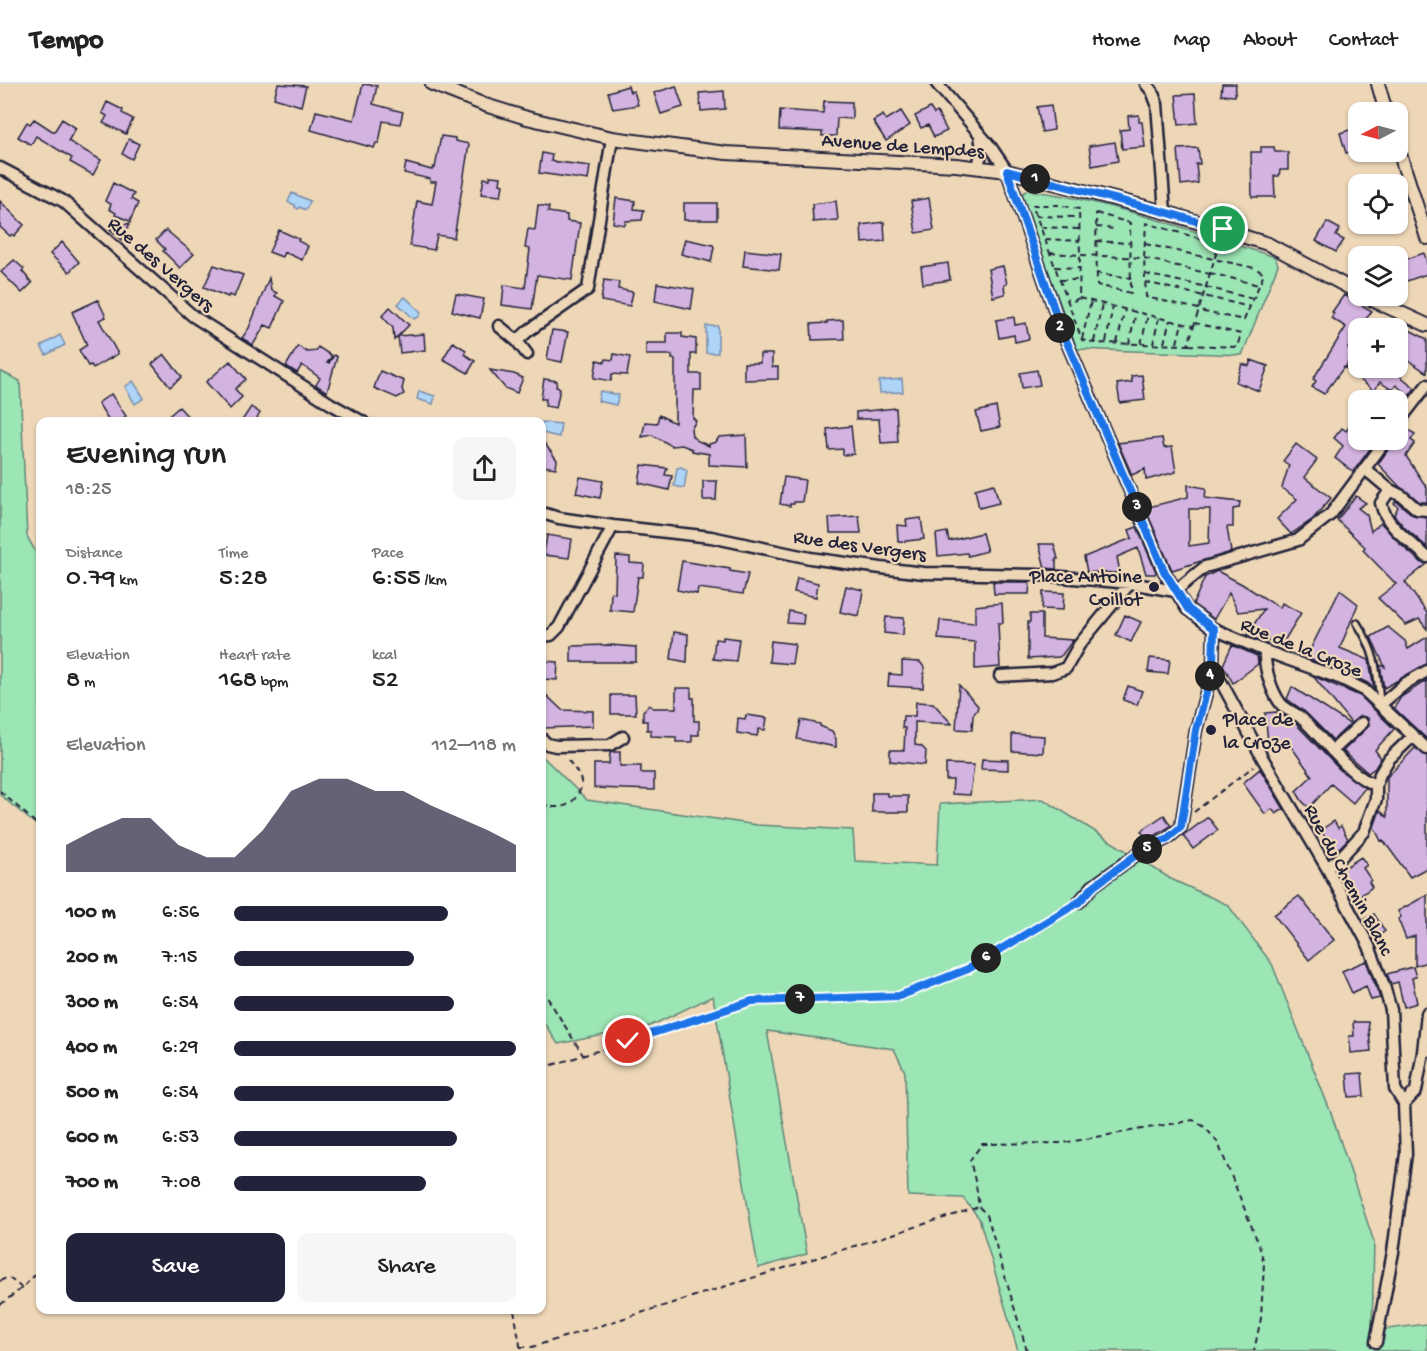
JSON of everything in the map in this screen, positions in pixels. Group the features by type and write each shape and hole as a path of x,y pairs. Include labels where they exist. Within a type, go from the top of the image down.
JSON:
{"street":[{"name":"Avenue de Lempdes","path":"432,84 448,87 485,105 527,118 612,138 726,153 978,167 1007,171 1165,212 1268,244 1348,287"},
{"path":"937,84 990,146 1007,171 1060,326 1164,571 1188,609 1214,629 1213,667 1196,730 1181,827 1168,838 1136,855 1094,886 1079,902"},
{"path":"1146,84 1152,91 1157,104 1165,212"},
{"path":"1378,84 1383,102"},
{"path":"978,167 982,149 980,135"},
{"path":"517,341 528,330 588,289 612,138"},
{"path":"1403,162 1427,238"},
{"name":"Rue des Vergers","path":"2,172 63,201 193,316 354,417"},
{"path":"1386,306 1427,325"},
{"path":"499,326 517,341 527,354"},
{"path":"1408,410 1427,385"},
{"path":"1175,591 1205,567 1298,540 1331,514 1379,450"},
{"path":"1365,469 1417,509 1427,510"},
{"path":"1390,490 1381,503 1382,510 1391,525 1427,557"},
{"name":"Rue des Vergers","path":"546,514 613,526 711,537 810,558 881,568 924,573 1039,575 1130,583 1175,591"},
{"path":"546,636 551,635 559,627 613,526"},
{"path":"1000,676 1052,673 1066,668 1079,645 1130,583"},
{"name":"Rue de la Croze","path":"1214,629 1265,651 1342,679 1364,690 1427,749"},
{"path":"1265,651 1264,661 1276,696 1283,706 1299,716 1366,782 1376,785"},
{"path":"1213,667 1263,759"},
{"path":"1380,705 1406,683 1427,670"},
{"path":"1332,751 1362,723"},
{"path":"1328,868 1364,832 1376,799 1376,785 1380,774 1389,759 1413,736"},
{"path":"546,743 556,746 610,745 623,737"},
{"name":"Rue du Chemin Blanc","path":"1263,759 1328,868 1370,946 1391,1010 1395,1089 1404,1104 1406,1154 1393,1252 1376,1341"},
{"path":"1404,1104 1416,1091 1425,1052 1427,1013"}],"lane":[{"path":"1357,623 1366,636 1376,661 1380,705"}],"path":[{"path":"1079,298 1079,209 1059,205 1032,205 1082,340"},
{"path":"1096,213 1130,223 1131,293 1097,285 1096,241 1096,213"},
{"path":"1036,216 1079,218"},
{"path":"1145,244 1255,268 1264,274 1244,320 1146,297 1144,258 1146,223 1219,244"},
{"path":"1096,227 1116,229"},
{"path":"1041,228 1080,229"},
{"path":"1188,345 1223,229"},
{"path":"1045,239 1080,241"},
{"path":"1096,241 1130,243"},
{"path":"1050,253 1144,258 1259,285"},
{"path":"1055,267 1080,268"},
{"path":"1096,273 1131,278"},
{"path":"1145,274 1254,299"},
{"path":"1060,280 1080,280"},
{"path":"1145,282 1250,307"},
{"path":"1068,304 1079,298 1182,323 1241,334 1238,347 1094,343 1082,340"},
{"path":"1082,340 1091,301"},
{"path":"1094,343 1102,304"},
{"path":"1105,343 1113,306"},
{"path":"1117,343 1125,309"},
{"path":"1129,344 1136,312"},
{"path":"1141,344 1148,315"},
{"path":"1153,344 1159,317"},
{"path":"1164,344 1170,320"},
{"path":"1176,345 1182,323"},
{"path":"546,806 563,807 574,802 582,787 580,778 556,746"},
{"path":"1181,827 1188,817 1263,759"},
{"path":"0,791 36,823"},
{"path":"546,1067 752,1001 899,996 968,969 1079,902"},
{"path":"546,995 584,1055"},
{"path":"1027,1351 987,1215 979,1208 970,1160 982,1144 1063,1143 1193,1120 1205,1127 1218,1143 1264,1263 1261,1318 1254,1351"},
{"path":"515,1314 520,1349 532,1347 979,1208"},
{"path":"0,1305 22,1288 36,1273"},
{"path":"0,1281 8,1277 22,1288"}],"green space":[{"path":"1027,190 1121,209 1275,257 1278,265 1242,355 1077,349 1020,196"},
{"path":"0,371 20,381 27,536 36,553 36,825 0,795"},
{"path":"546,760 587,800 757,825 853,830 855,861 937,865 940,804 1043,799 1171,879 1228,905 1272,964 1331,1113 1374,1242 1372,1331 1427,1324 1427,1351 1018,1351 979,1218 963,1198 908,1196 905,1072 894,1049 767,1031 807,1254 758,1268 713,996 650,1026 558,1044 546,1026"}],"water":[{"path":"292,193 310,201 306,210 299,207 298,209 288,202"},
{"path":"405,297 421,312 419,317 414,319 398,304"},
{"path":"706,326 718,326 718,353 706,353"},
{"path":"60,335 65,345 46,355 41,346"},
{"path":"902,379 903,392 880,393 879,381"},
{"path":"133,381 144,398 135,404 125,387"},
{"path":"419,391 435,396 433,404 417,399"},
{"path":"600,391 619,395 616,405 598,401"},
{"path":"546,422 561,424 559,437 546,434"},
{"path":"677,468 687,470 684,488 674,486"}],"building":[{"path":"278,84 306,86 301,106 274,98"},
{"path":"363,84 377,86 373,104 403,112 400,124 383,121 379,143 376,143 374,148 311,130 316,111 354,120"},
{"path":"1222,84 1236,84 1235,96 1221,95"},
{"path":"628,86 630,92 634,91 638,105 613,109 608,92"},
{"path":"676,86 683,107 661,114 654,93"},
{"path":"724,91 725,109 701,111 699,93"},
{"path":"1195,94 1197,123 1179,125 1176,95"},
{"path":"824,101 852,102 852,119 837,118 836,136 822,136 822,132 779,130 780,110 823,113"},
{"path":"107,102 123,110 122,113 133,119 126,134 103,123 107,116 102,113"},
{"path":"1051,105 1054,130 1042,132 1037,107"},
{"path":"930,108 934,114 937,112 947,131 934,137 928,125 921,128 915,116"},
{"path":"901,111 910,125 886,141 873,121 883,115 886,120"},
{"path":"1139,115 1145,147 1122,149 1120,130 1129,129 1128,116"},
{"path":"34,119 54,132 62,119 76,128 68,141 101,160 93,175 70,162 72,158 36,136 31,145 18,137 27,122 30,124"},
{"path":"1348,130 1348,152 1346,153 1340,133"},
{"path":"441,136 455,138 455,141 469,144 454,238 437,235 434,250 410,246 417,201 432,204 436,182 404,173 406,163 432,170 433,167 435,168"},
{"path":"129,139 139,144 132,159 122,154"},
{"path":"1115,142 1118,161 1092,166 1089,146"},
{"path":"1261,147 1274,147 1275,152 1288,152 1288,170 1280,170 1279,176 1274,176 1275,197 1252,197 1251,152 1261,152"},
{"path":"1198,148 1200,164 1196,164 1198,183 1181,185 1178,149"},
{"path":"542,153 552,155 551,161 590,166 588,180 539,173"},
{"path":"490,176 501,177 500,184 503,185 501,196 481,194 484,178 490,179"},
{"path":"113,183 134,194 131,199 138,203 130,221 115,215 116,213 109,209 111,204 105,201"},
{"path":"616,198 635,201 634,209 644,210 642,220 626,221 625,225 613,223"},
{"path":"929,198 934,230 916,233 911,201"},
{"path":"0,201 24,225 14,236 12,234 10,236 0,227"},
{"path":"836,201 838,220 813,222 812,204"},
{"path":"684,203 717,203 717,220 684,220"},
{"path":"538,205 549,207 548,212 567,215 567,221 580,223 572,280 537,275 532,309 502,305 504,285 525,288 530,249 525,248 528,229 535,230"},
{"path":"884,222 885,241 862,243 861,225"},
{"path":"1327,222 1340,229 1336,236 1344,240 1336,252 1316,241"},
{"path":"130,223 122,240 110,229"},
{"path":"166,230 194,254 180,268 163,251 165,249 156,240"},
{"path":"279,230 308,246 302,260 284,252 282,257 269,252"},
{"path":"685,239 713,245 711,262 681,254"},
{"path":"62,242 79,262 69,272 50,254"},
{"path":"745,250 781,254 779,270 743,266"},
{"path":"1424,253 1427,274 1408,281 1408,259"},
{"path":"14,260 24,269 22,271 32,283 22,293 1,272"},
{"path":"948,263 950,280 923,284 921,267"},
{"path":"214,265 243,275 234,297 229,295 228,297 204,287"},
{"path":"1003,266 1007,284 1004,285 1005,294 993,297 988,269"},
{"path":"269,278 271,290 277,293 275,296 284,301 272,328 265,325 253,345 242,338 249,328"},
{"path":"604,280 619,282 618,289 633,292 630,306 601,301"},
{"path":"657,283 694,289 691,309 655,301"},
{"path":"456,294 484,299 480,318 452,311"},
{"path":"1344,295 1348,297 1348,306 1363,306 1372,311 1367,318 1348,318 1348,363 1324,394 1312,387 1316,381 1313,379 1346,327 1331,318 1334,313 1332,312"},
{"path":"98,300 106,317 99,320 118,354 93,368 91,365 88,366 79,350 87,345 72,312"},
{"path":"390,307 409,325 394,340 393,328 382,316"},
{"path":"1014,317 1015,325 1026,323 1029,339 1015,342 1014,335 999,338 996,320"},
{"path":"843,320 844,339 812,340 811,324"},
{"path":"1408,329 1427,339 1427,373 1408,360"},
{"path":"552,330 568,332 562,362 547,359"},
{"path":"667,333 682,333 682,337 696,339 696,354 691,354 691,374 701,374 701,390 694,390 693,418 696,421 691,429 692,436 709,446 719,437 746,435 747,467 709,465 709,454 692,451 682,445 672,446 652,435 642,437 645,422 657,423 659,415 675,423 675,359 672,359 672,355 646,355 646,343 667,343"},
{"path":"424,334 425,350 400,353 398,336"},
{"path":"453,342 466,350 464,354 475,361 468,373 443,359"},
{"path":"298,346 307,352 316,351 318,347 332,356 327,363 334,355 337,357 327,392 316,385 320,378 302,365 297,373 286,366"},
{"path":"164,354 182,377 170,387 152,364"},
{"path":"614,354 630,357 627,375 612,374 611,381 594,378 597,360 605,362 606,359 613,360"},
{"path":"760,354 772,354 772,367 778,367 778,379 744,380 744,363 760,363"},
{"path":"1251,360 1268,366 1259,391 1236,382 1242,364 1249,366"},
{"path":"230,361 246,379 235,389 242,397 230,409 206,382"},
{"path":"490,370 523,378 517,393 505,388"},
{"path":"1037,370 1040,385 1022,388 1020,373"},
{"path":"380,371 404,381 402,389 404,394 397,398 374,388"},
{"path":"1142,375 1145,400 1120,403 1117,384 1132,382 1131,376"},
{"path":"1358,378 1402,378 1415,388 1409,396 1408,390 1402,390 1396,385 1392,390 1380,382 1373,390"},
{"path":"544,379 557,381 556,387 560,388 556,408 545,406 546,399 541,399"},
{"path":"111,394 126,416 107,417 98,403"},
{"path":"179,407 188,417 168,417"},
{"path":"251,407 260,413 258,417 244,417"},
{"path":"996,407 1000,427 981,431 976,412"},
{"path":"896,408 898,442 881,443 879,419 856,419 856,412"},
{"path":"851,426 854,454 843,455 843,449 829,450 827,429"},
{"path":"1342,428 1346,431 1348,428 1348,450 1369,450 1353,472 1335,458 1343,446 1334,438"},
{"path":"1408,430 1415,434 1411,440 1415,443 1406,456 1427,488 1427,502 1420,502 1399,486 1378,464 1388,450 1408,450"},
{"path":"1162,438 1164,448 1172,447 1176,472 1146,480 1145,469 1132,475 1118,443"},
{"path":"1296,444 1317,460 1304,477 1331,498 1313,519 1291,534 1277,519 1297,499 1282,488 1289,465 1283,461"},
{"path":"546,445 557,460 556,468 546,467"},
{"path":"642,465 667,468 665,475 672,476 669,490 639,483"},
{"path":"580,477 603,481 600,498 576,493"},
{"path":"784,477 805,480 802,502 794,502 790,506 780,504"},
{"path":"703,481 717,481 716,500 703,500"},
{"path":"994,484 999,503 979,508 975,489"},
{"path":"1188,485 1206,488 1205,498 1240,502 1239,508 1233,509 1233,527 1227,527 1231,552 1172,570 1145,508 1188,497","holes":["1189,509 1210,509 1209,543 1189,546"]},
{"path":"1356,496 1366,503 1358,508 1367,515 1371,531 1381,523 1401,545 1422,563 1427,564 1405,582 1427,613 1427,629 1419,619 1406,625 1378,598 1396,584 1363,550 1365,547 1337,520"},
{"path":"1396,501 1413,515 1427,517 1427,547 1394,515 1398,507 1394,503"},
{"path":"859,516 861,533 830,533 829,518"},
{"path":"921,518 924,539 898,542 897,525 907,526 906,520"},
{"path":"1137,527 1155,574 1146,574 1138,548 1117,557 1120,573 1087,572 1084,557 1132,538 1129,530"},
{"path":"947,532 949,541 982,533 987,551 968,556 967,553 938,556 936,534"},
{"path":"547,535 572,539 569,558 546,555"},
{"path":"1039,544 1054,544 1058,559 1056,559 1056,569 1045,568"},
{"path":"616,556 630,557 630,563 644,564 643,577 638,577 633,612 610,610 611,592 615,593"},
{"path":"682,561 748,574 743,594 698,588 697,594 677,590"},
{"path":"1217,571 1280,608 1282,603 1301,613 1281,646 1247,635 1264,609 1238,612 1229,593 1214,619 1193,604 1205,577"},
{"path":"797,578 818,583 816,597 794,592"},
{"path":"993,582 1030,582 1029,594 994,594"},
{"path":"846,586 863,590 859,616 840,612"},
{"path":"1340,590 1358,604 1340,648 1369,660 1374,689 1368,683 1345,672 1306,658"},
{"path":"1043,592 1064,593 1063,610 1042,609"},
{"path":"1002,603 1003,623 998,623 1000,667 975,669 975,642 938,639 940,620 975,623 975,606"},
{"path":"789,611 804,614 803,624 787,623"},
{"path":"1030,614 1042,614 1042,638 1073,640 1062,655 1028,659"},
{"path":"1125,615 1141,622 1131,642 1116,635"},
{"path":"886,617 904,618 903,635 884,633"},
{"path":"1388,627 1405,641 1408,649 1427,637 1427,664 1384,688 1380,665 1385,667 1371,637"},
{"path":"674,632 688,634 687,662 671,659"},
{"path":"723,637 739,639 736,661 713,659 715,639 723,640"},
{"path":"771,641 795,644 792,664 769,662"},
{"path":"1232,645 1257,656 1258,664 1233,683 1223,665"},
{"path":"571,646 636,647 636,662 571,662"},
{"path":"1150,658 1170,660 1168,674 1148,672"},
{"path":"546,661 558,662 557,680 546,679"},
{"path":"902,661 920,662 924,667 923,688 888,686 889,674 902,675"},
{"path":"1313,676 1360,696 1394,729 1375,750 1381,758 1375,768 1368,773 1343,751 1367,728 1368,718 1360,716 1351,723"},
{"path":"1427,680 1427,739 1394,708 1401,697"},
{"path":"959,685 978,706 973,715 972,730 956,729"},
{"path":"1128,686 1142,691 1137,705 1123,700"},
{"path":"1292,687 1350,724 1333,740 1305,712 1287,699"},
{"path":"676,688 691,688 691,698 694,698 694,721 699,721 699,735 692,735 692,742 676,742 676,737 651,736 651,730 647,730 647,721 643,721 643,711 649,705 653,708 676,708"},
{"path":"546,695 562,710 593,711 593,726 546,728"},
{"path":"611,695 635,695 636,714 611,714"},
{"path":"916,702 933,703 952,724 915,722 915,745 921,746 926,751 925,765 890,761 890,750 904,750 903,716 915,716"},
{"path":"1277,712 1295,723 1341,771 1365,788 1353,803 1331,784 1309,808 1302,801 1296,791 1312,776 1288,742 1268,742 1265,713"},
{"path":"746,715 767,718 765,730 759,729 757,736 737,733 738,718 745,719"},
{"path":"801,720 820,724 832,731 836,739 836,747 797,739"},
{"path":"1012,734 1044,736 1043,753 1012,751"},
{"path":"1415,748 1427,756 1427,868 1410,877 1383,840 1381,841 1374,827 1380,810 1387,817 1387,777"},
{"path":"620,752 620,766 641,766 641,773 654,773 654,790 594,788 594,764 609,764 610,753"},
{"path":"982,759 1008,760 1008,770 981,769"},
{"path":"946,764 974,765 970,795 952,794 953,780 946,780"},
{"path":"1260,769 1284,809 1276,814 1272,809 1265,814 1243,783"},
{"path":"872,793 908,796 908,812 872,812"},
{"path":"1164,815 1171,826 1148,840 1141,831"},
{"path":"1208,817 1218,830 1193,849 1183,836"},
{"path":"1334,821 1338,828 1341,826 1348,839 1334,853 1321,830"},
{"path":"1361,857 1367,865 1363,868 1371,880 1369,882 1372,887 1360,896 1357,892 1352,895 1338,872"},
{"path":"1427,895 1427,962 1415,966 1415,936 1406,939 1398,919 1401,917 1398,911"},
{"path":"1299,896 1334,940 1309,960 1274,915"},
{"path":"1374,914 1385,931 1376,938 1365,919"},
{"path":"1366,961 1380,998 1371,1000 1366,986 1352,993 1342,971"},
{"path":"1413,967 1416,977 1412,978 1417,1003 1404,1007 1398,982 1391,984 1387,974"},
{"path":"1353,1022 1368,1022 1371,1051 1351,1053 1349,1036 1354,1036"},
{"path":"1362,1073 1364,1096 1349,1097 1347,1074"}],"place":[{"name":"Place Antoine Coillot","path":"1154,587"},
{"name":"Place de la Croze","path":"1211,730"}],"route":[{"path":"628,1041 752,1001 899,996 968,969 1079,902 1094,886 1136,855 1168,838 1181,827 1196,730 1213,667 1214,629 1188,609 1164,571 1060,326 1007,171 1223,229"}]}
